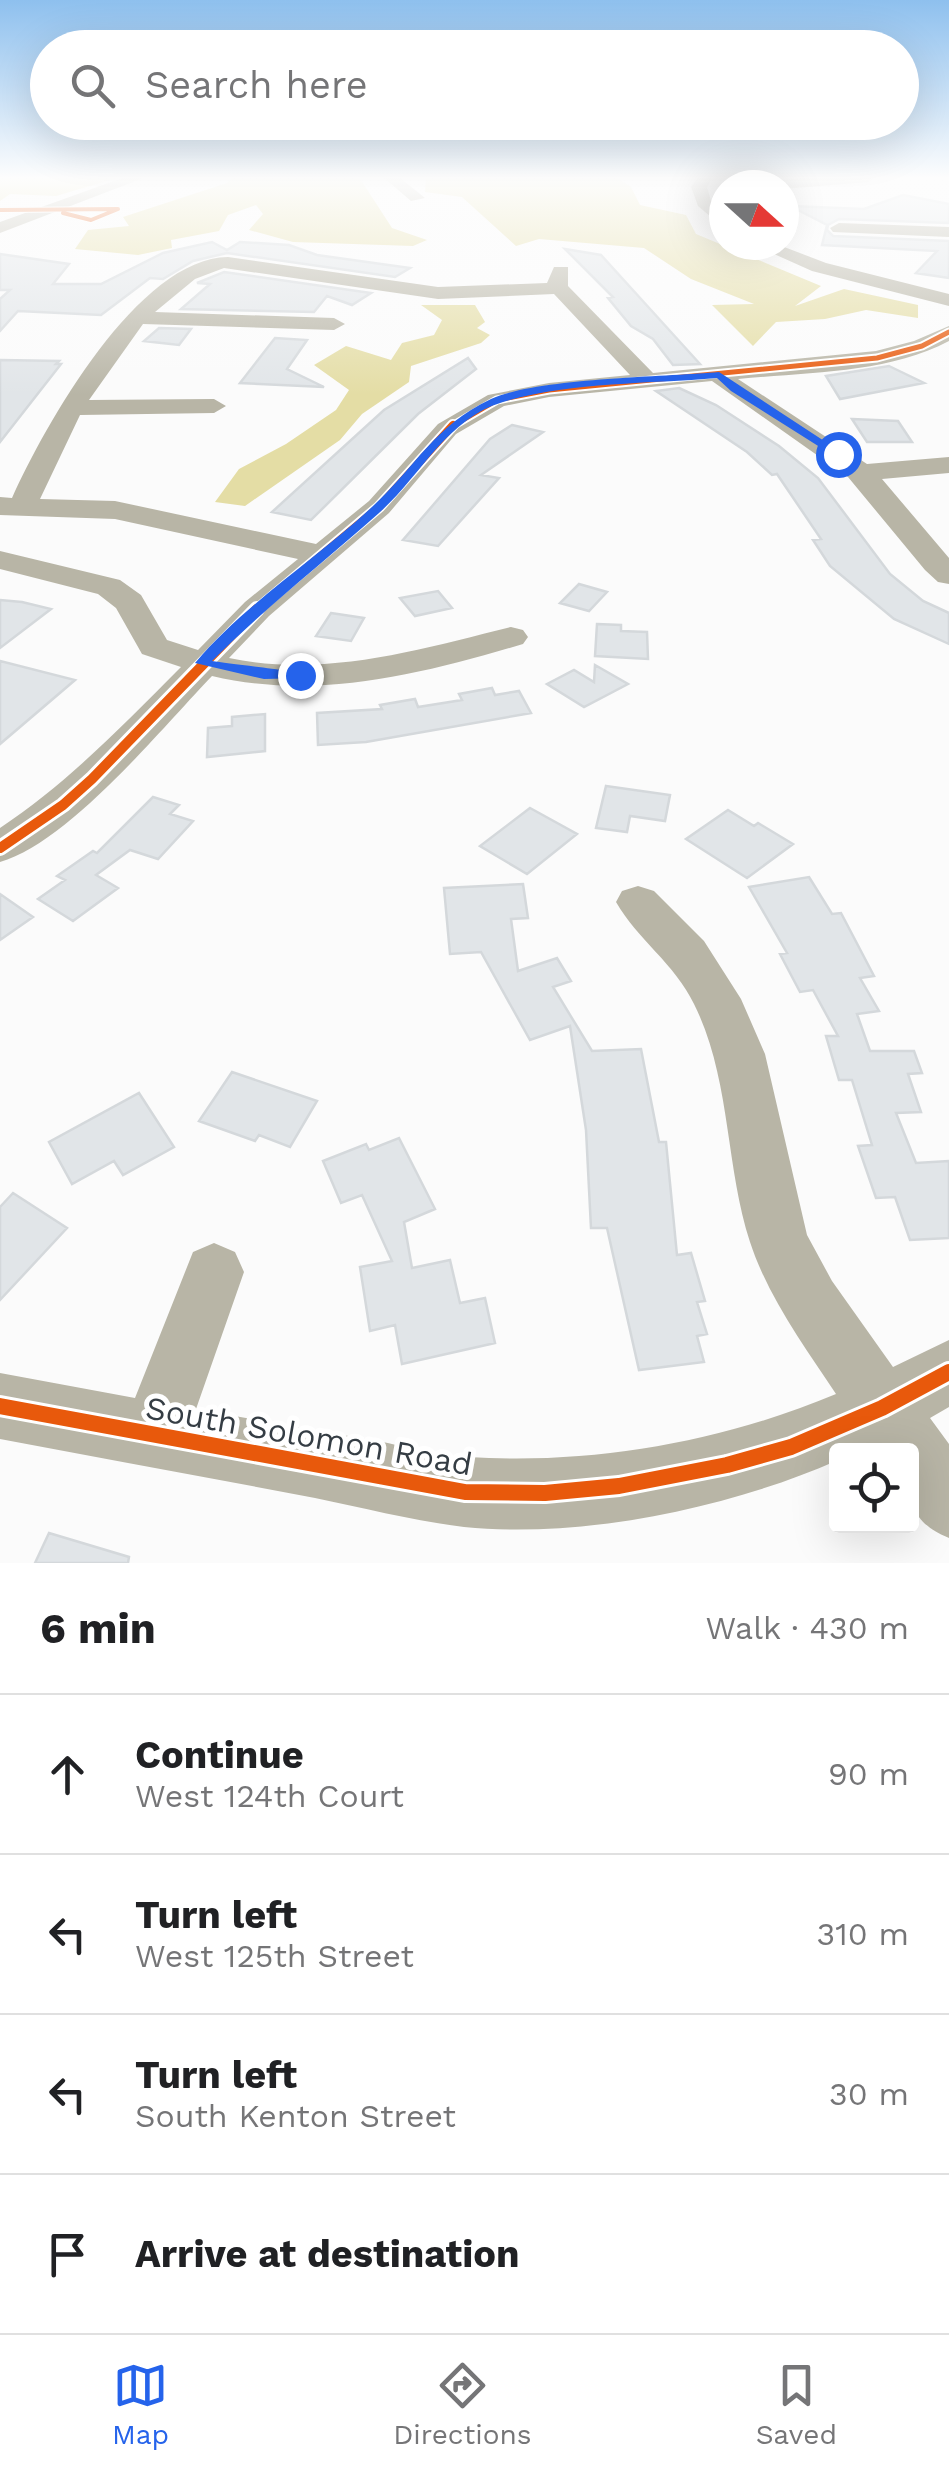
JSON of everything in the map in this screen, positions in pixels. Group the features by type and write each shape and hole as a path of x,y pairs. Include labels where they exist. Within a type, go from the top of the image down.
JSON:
{"street":[{"path":"799,260 949,300"},
{"path":"323,555 115,510 12,506 119,339 165,292 195,272 220,262 438,293 560,280 648,381"},
{"path":"140,318 334,324"},
{"path":"0,848 63,805 92,779 257,609 379,507 448,429 476,409 520,394 877,358 945,337"},
{"path":"719,375 734,389 811,435 860,472 949,574"},
{"path":"72,408 214,406"},
{"path":"860,472 949,465"},
{"path":"0,560 109,587 130,602 154,647 202,663 264,675 300,675 405,662 511,636"},
{"path":"638,902 687,953 716,999 740,1054 779,1241 810,1302 949,1503"},
{"path":"154,1434 214,1272"},
{"name":"South Solomon Road","path":"0,1406 465,1492 545,1493 620,1486 727,1466 792,1446 882,1408 949,1372"}],"shaded area":[{"path":"85,250 163,250 138,255"},
{"path":"647,250 709,250 709,260 758,260 821,286 795,306 844,289 918,305 918,318 866,310 825,319 776,322 753,346 712,305 754,304 691,279"},
{"path":"421,305 475,305 485,322 477,328 490,335 481,343 411,366 409,382 362,414 340,440 245,506 215,502 239,469 286,444 336,410 349,390 314,365 346,346 391,360 402,343 434,335 442,320"}],"building":[{"path":"303,250 410,268 395,277 227,253 193,261 163,279 150,278 101,315 18,311 0,331 0,299 10,290 0,290 0,254 69,264 53,284 101,284 163,253"},
{"path":"566,250 601,255 700,364 673,365 653,339 631,326 608,298 613,297"},
{"path":"917,250 949,250 949,278 916,273 937,251"},
{"path":"224,272 371,293 352,305 327,296 314,312 181,309 210,284 197,283"},
{"path":"159,328 191,329 179,345 144,341"},
{"path":"275,338 307,340 287,369 324,387 240,383"},
{"path":"468,358 476,369 418,414 311,520 272,512 384,410"},
{"path":"0,360 61,364 0,442"},
{"path":"889,366 924,383 840,399 826,376"},
{"path":"679,388 716,405 779,446 818,478 890,574 923,601 949,613 949,644 894,619 830,566 813,540 821,539 777,474 772,475 747,452 656,391"},
{"path":"852,419 898,421 912,442 867,442"},
{"path":"512,425 543,432 481,475 499,478 438,546 403,540 490,439"},
{"path":"579,584 607,592 589,611 560,603"},
{"path":"438,591 452,608 415,616 400,598"},
{"path":"0,600 22,602 51,609 0,648"},
{"path":"331,613 364,618 351,641 316,636"},
{"path":"597,624 621,625 621,631 647,632 648,659 595,656"},
{"path":"0,661 75,680 0,744"},
{"path":"595,665 628,684 584,707 547,684 574,670 594,682"},
{"path":"492,688 495,695 519,691 531,713 366,742 318,745 317,713 382,709 380,705 415,699 418,707 462,700 459,694"},
{"path":"265,714 265,751 207,757 208,728 232,726 232,717"},
{"path":"606,786 670,795 665,821 630,816 627,832 596,828"},
{"path":"153,797 179,805 170,814 193,821 158,859 130,850 96,875 118,888 73,921 38,899 65,880 57,876 93,851 97,853"},
{"path":"530,808 577,834 527,874 480,846"},
{"path":"728,810 793,844 747,878 686,839"},
{"path":"809,877 832,914 841,913 874,976 860,978 879,1011 857,1014 870,1051 914,1051 922,1073 908,1074 921,1112 896,1113 916,1163 949,1161 949,1238 910,1240 895,1197 876,1198 858,1146 872,1145 852,1080 839,1080 826,1036 838,1036 813,990 800,992 780,954 787,953 749,887"},
{"path":"523,884 528,918 511,919 518,971 557,958 571,981 553,987 592,1051 641,1049 659,1142 666,1142 677,1255 691,1253 705,1301 697,1302 707,1334 697,1336 704,1362 639,1370 607,1228 591,1228 586,1130 570,1026 530,1040 481,952 450,954 444,888"},
{"path":"0,894 33,917 0,940"},
{"path":"232,1072 317,1101 290,1147 259,1135 255,1141 199,1121"},
{"path":"139,1093 174,1147 123,1175 114,1161 72,1184 49,1142"},
{"path":"399,1138 435,1209 404,1222 412,1268 450,1260 460,1303 485,1298 495,1343 402,1364 395,1325 370,1331 360,1267 392,1261 362,1195 341,1203 323,1161 366,1144 369,1150"},
{"path":"13,1193 67,1228 0,1300 0,1207"},
{"path":"49,1533 129,1557 128,1563 35,1563"}],"cycle path":[{"path":"0,848 63,805 92,779 257,609 379,507 447,429 497,400 549,390 877,358 922,346 949,332"},
{"path":"0,1406 465,1492 545,1493 619,1486 727,1465 791,1447 882,1408 949,1372"}],"route":[{"path":"300,675 264,675 202,663 257,609 358,527 460,418 497,400 548,390 719,375 734,389 838,454"}]}
